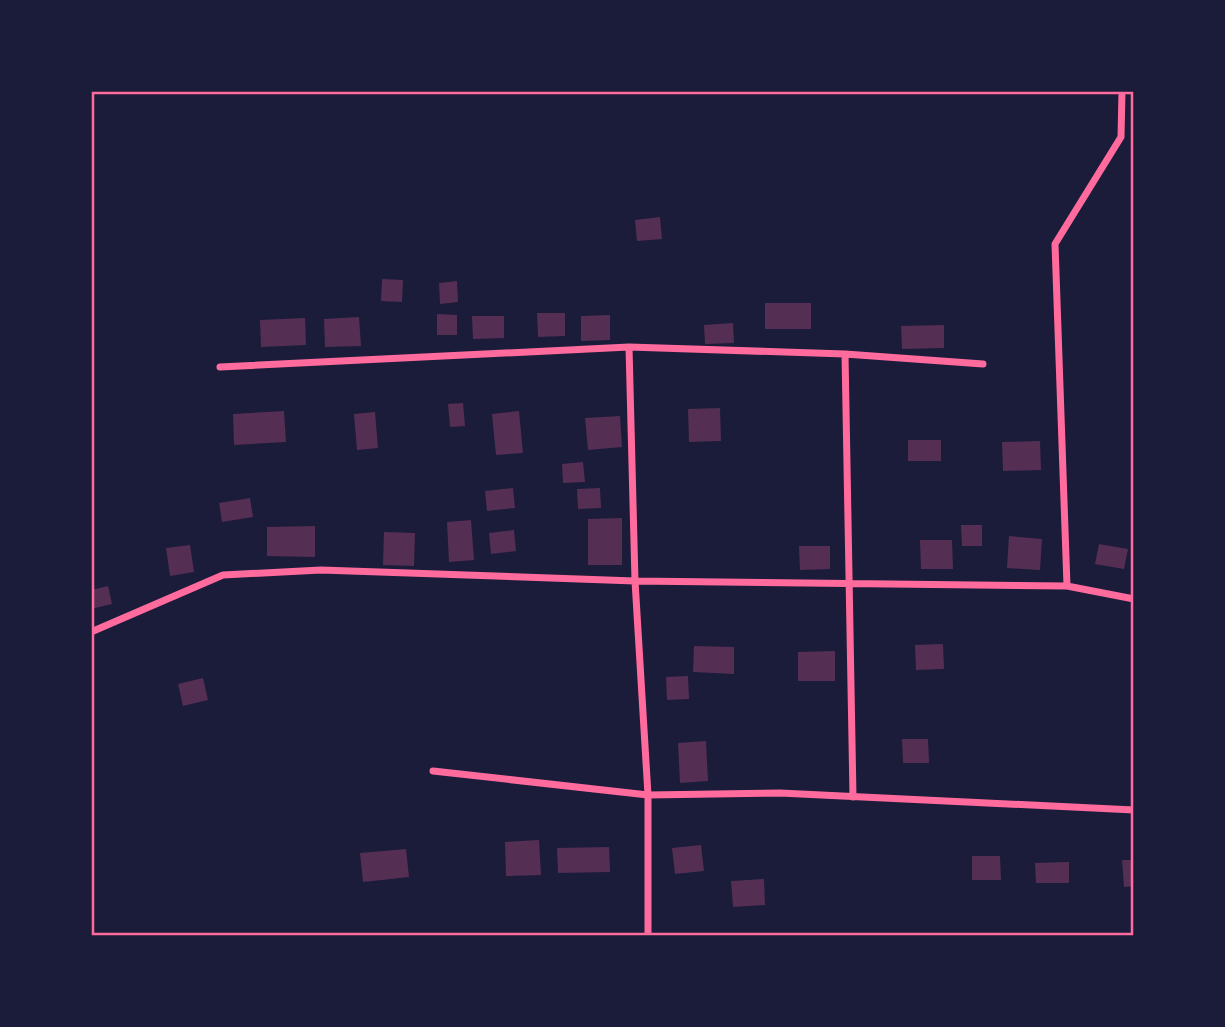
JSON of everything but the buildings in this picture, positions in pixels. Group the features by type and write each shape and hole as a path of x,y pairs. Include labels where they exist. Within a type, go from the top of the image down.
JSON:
{"street":[{"path":"1067,586 1055,244 1121,137 1122,91"},
{"path":"629,347 635,581 648,795 648,936"},
{"path":"220,366 629,347 845,354 983,364"},
{"path":"845,354 853,797"},
{"path":"91,632 223,575 321,570 635,581 1067,586 1134,599"},
{"path":"433,771 648,795 780,793 1134,810"}]}
